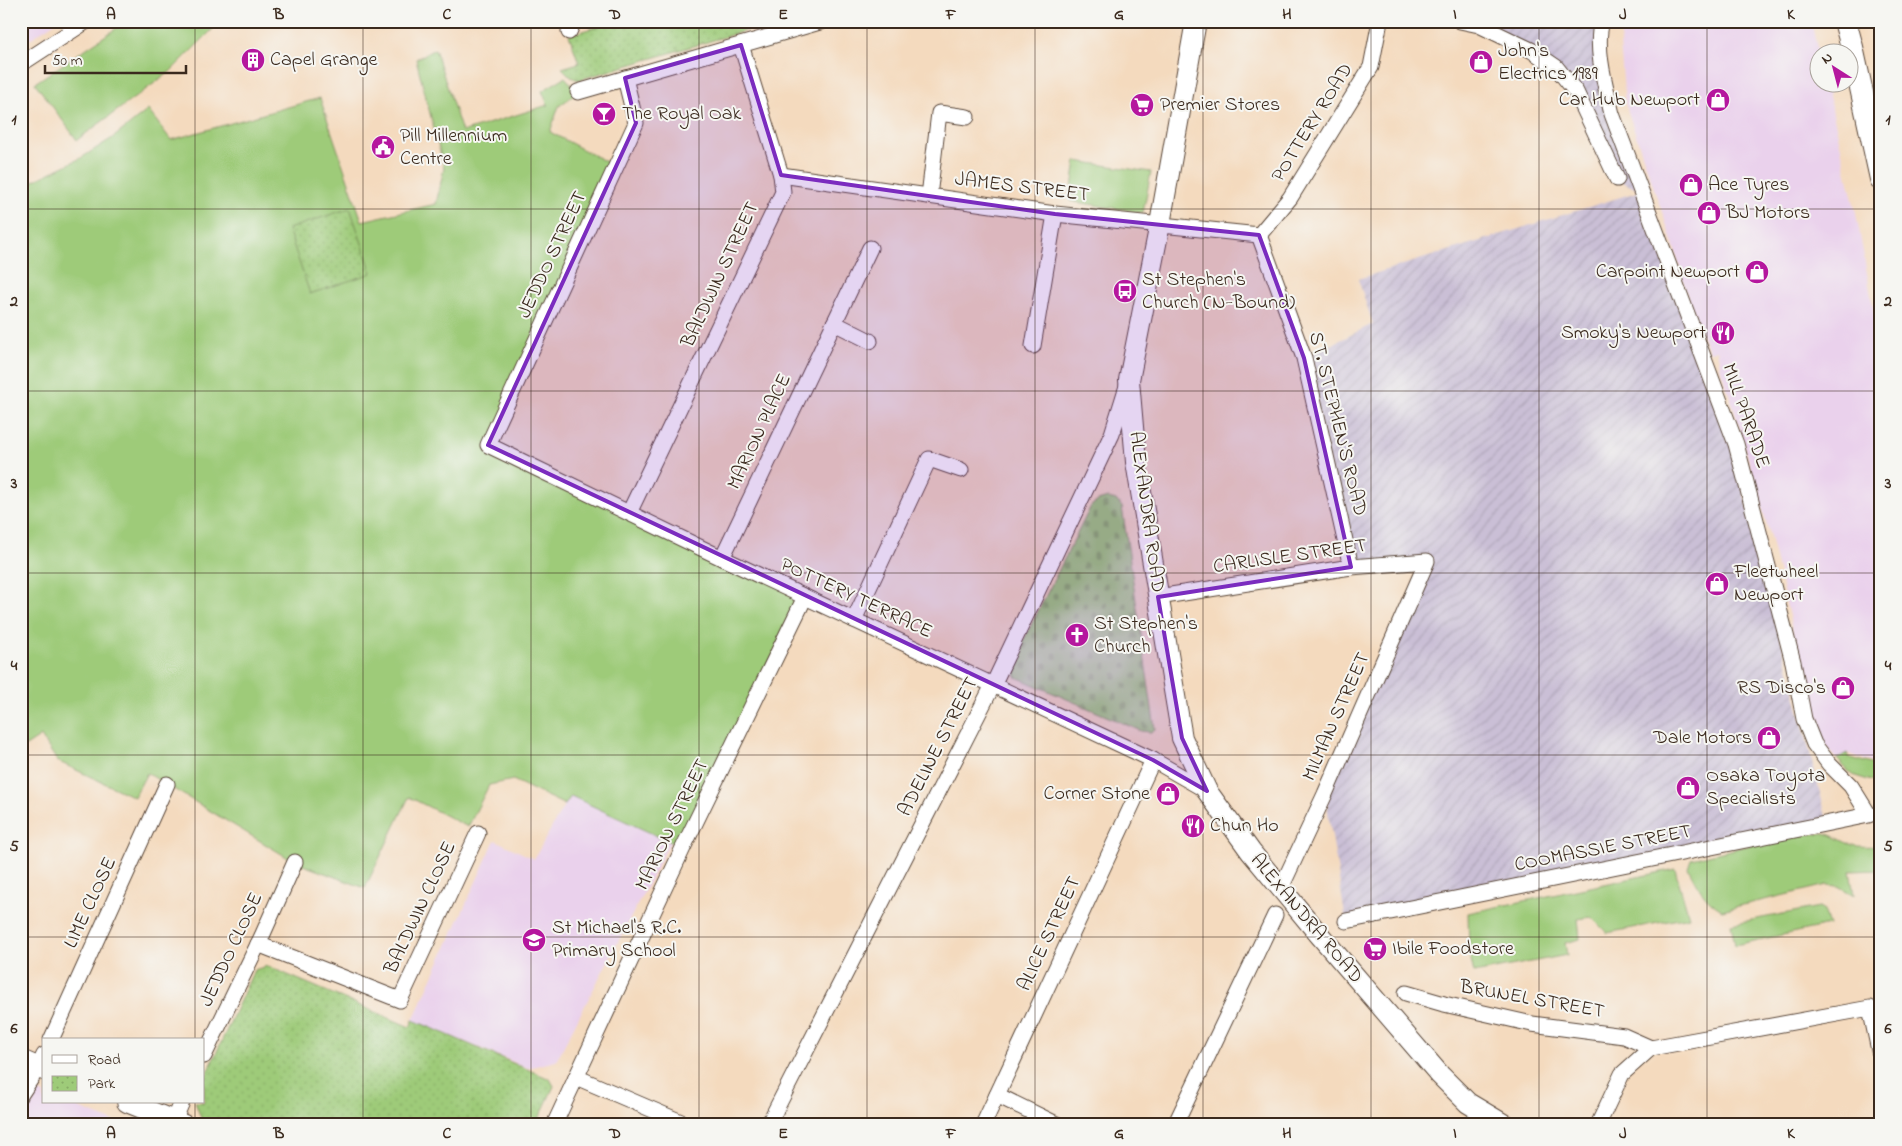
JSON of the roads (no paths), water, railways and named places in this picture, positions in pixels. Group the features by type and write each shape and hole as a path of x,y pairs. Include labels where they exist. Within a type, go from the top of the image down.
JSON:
{"main road":[{"path":"1845,21 1881,178"}],"street":[{"path":"21,64 87,21"},
{"path":"578,92 823,21"},
{"name":"ALEXANDRA ROAD","path":"1196,21 1160,224 1129,380 1136,462 1182,738 1207,791 1251,852 1280,888 1440,1075 1468,1103 1504,1125"},
{"name":"POTTERY ROAD","path":"1259,235 1290,198 1371,67 1380,21"},
{"path":"1460,21 1479,25 1531,50 1556,67 1576,92 1617,179"},
{"name":"MILL PARADE","path":"1602,21 1600,28 1601,69 1612,114 1736,444 1793,662 1804,719 1814,744 1829,764 1851,786 1868,815"},
{"name":"BALDWIN STREET","path":"630,514 783,192 781,175 741,44"},
{"name":"JEDDO STREET","path":"488,445 636,124 625,78"},
{"path":"929,196 940,113 967,117"},
{"name":"JAMES STREET","path":"781,175 1055,214 1259,235"},
{"path":"1033,346 1055,214"},
{"name":"ST. STEPHEN'S ROAD","path":"1259,235 1304,358 1351,567"},
{"name":"MARION PLACE","path":"722,558 870,248"},
{"path":"834,323 870,340"},
{"name":"ADELINE STREET","path":"768,1125 993,685 1112,434 1129,380"},
{"name":"POTTERY TERRACE","path":"488,445 722,558 1153,760 1207,791"},
{"path":"854,620 929,459 961,470"},
{"name":"CARLISLE STREET","path":"1158,597 1351,567 1427,561"},
{"name":"MILMAN STREET","path":"1280,888 1325,794 1427,561"},
{"name":"MARION STREET","path":"554,1125 683,848 806,597"},
{"name":"ALICE STREET","path":"982,1125 1153,760"},
{"name":"LIME CLOSE","path":"52,1038 167,784"},
{"name":"COOMASSIE STREET","path":"1346,921 1868,815"},
{"name":"BALDWIN CLOSE","path":"258,944 400,1000 478,833"},
{"name":"JEDDO CLOSE","path":"205,1054 295,862"},
{"path":"1175,1125 1275,915"},
{"name":"BRUNEL STREET","path":"1406,993 1444,1004 1532,1024 1624,1036 1651,1048"},
{"path":"1598,1125 1622,1074 1651,1048 1870,1008 1881,1060"},
{"path":"21,1094 37,1063"},
{"path":"576,1076 688,1125"},
{"path":"997,1095 1058,1125"},
{"path":"132,1104 179,1123 182,1104"}],"place":[{"name":"Capel Grange","path":"253,60"},
{"name":"John's Electrics 1989","path":"1481,62"},
{"name":"Car Hub Newport","path":"1718,100"},
{"name":"Premier Stores","path":"1142,105"},
{"name":"The Royal Oak","path":"604,114"},
{"name":"Pill Millennium Centre","path":"383,147"},
{"name":"Ace Tyres","path":"1691,185"},
{"name":"BJ Motors","path":"1709,213"},
{"name":"Carpoint Newport","path":"1757,272"},
{"name":"St Stephen's Church (N-Bound)","path":"1125,291"},
{"name":"Smoky's Newport","path":"1723,333"},
{"name":"Fleetwheel Newport","path":"1717,584"},
{"name":"St Stephen's Church","path":"1077,635"},
{"name":"RS Disco's","path":"1843,688"},
{"name":"Dale Motors","path":"1769,738"},
{"name":"Osaka Toyota Specialists","path":"1688,788"},
{"name":"Corner Stone","path":"1168,794"},
{"name":"Chun Ho","path":"1193,826"},
{"name":"St Michael's R.C. Primary School","path":"534,940"},
{"name":"Ibile Foodstore","path":"1375,949"}]}
